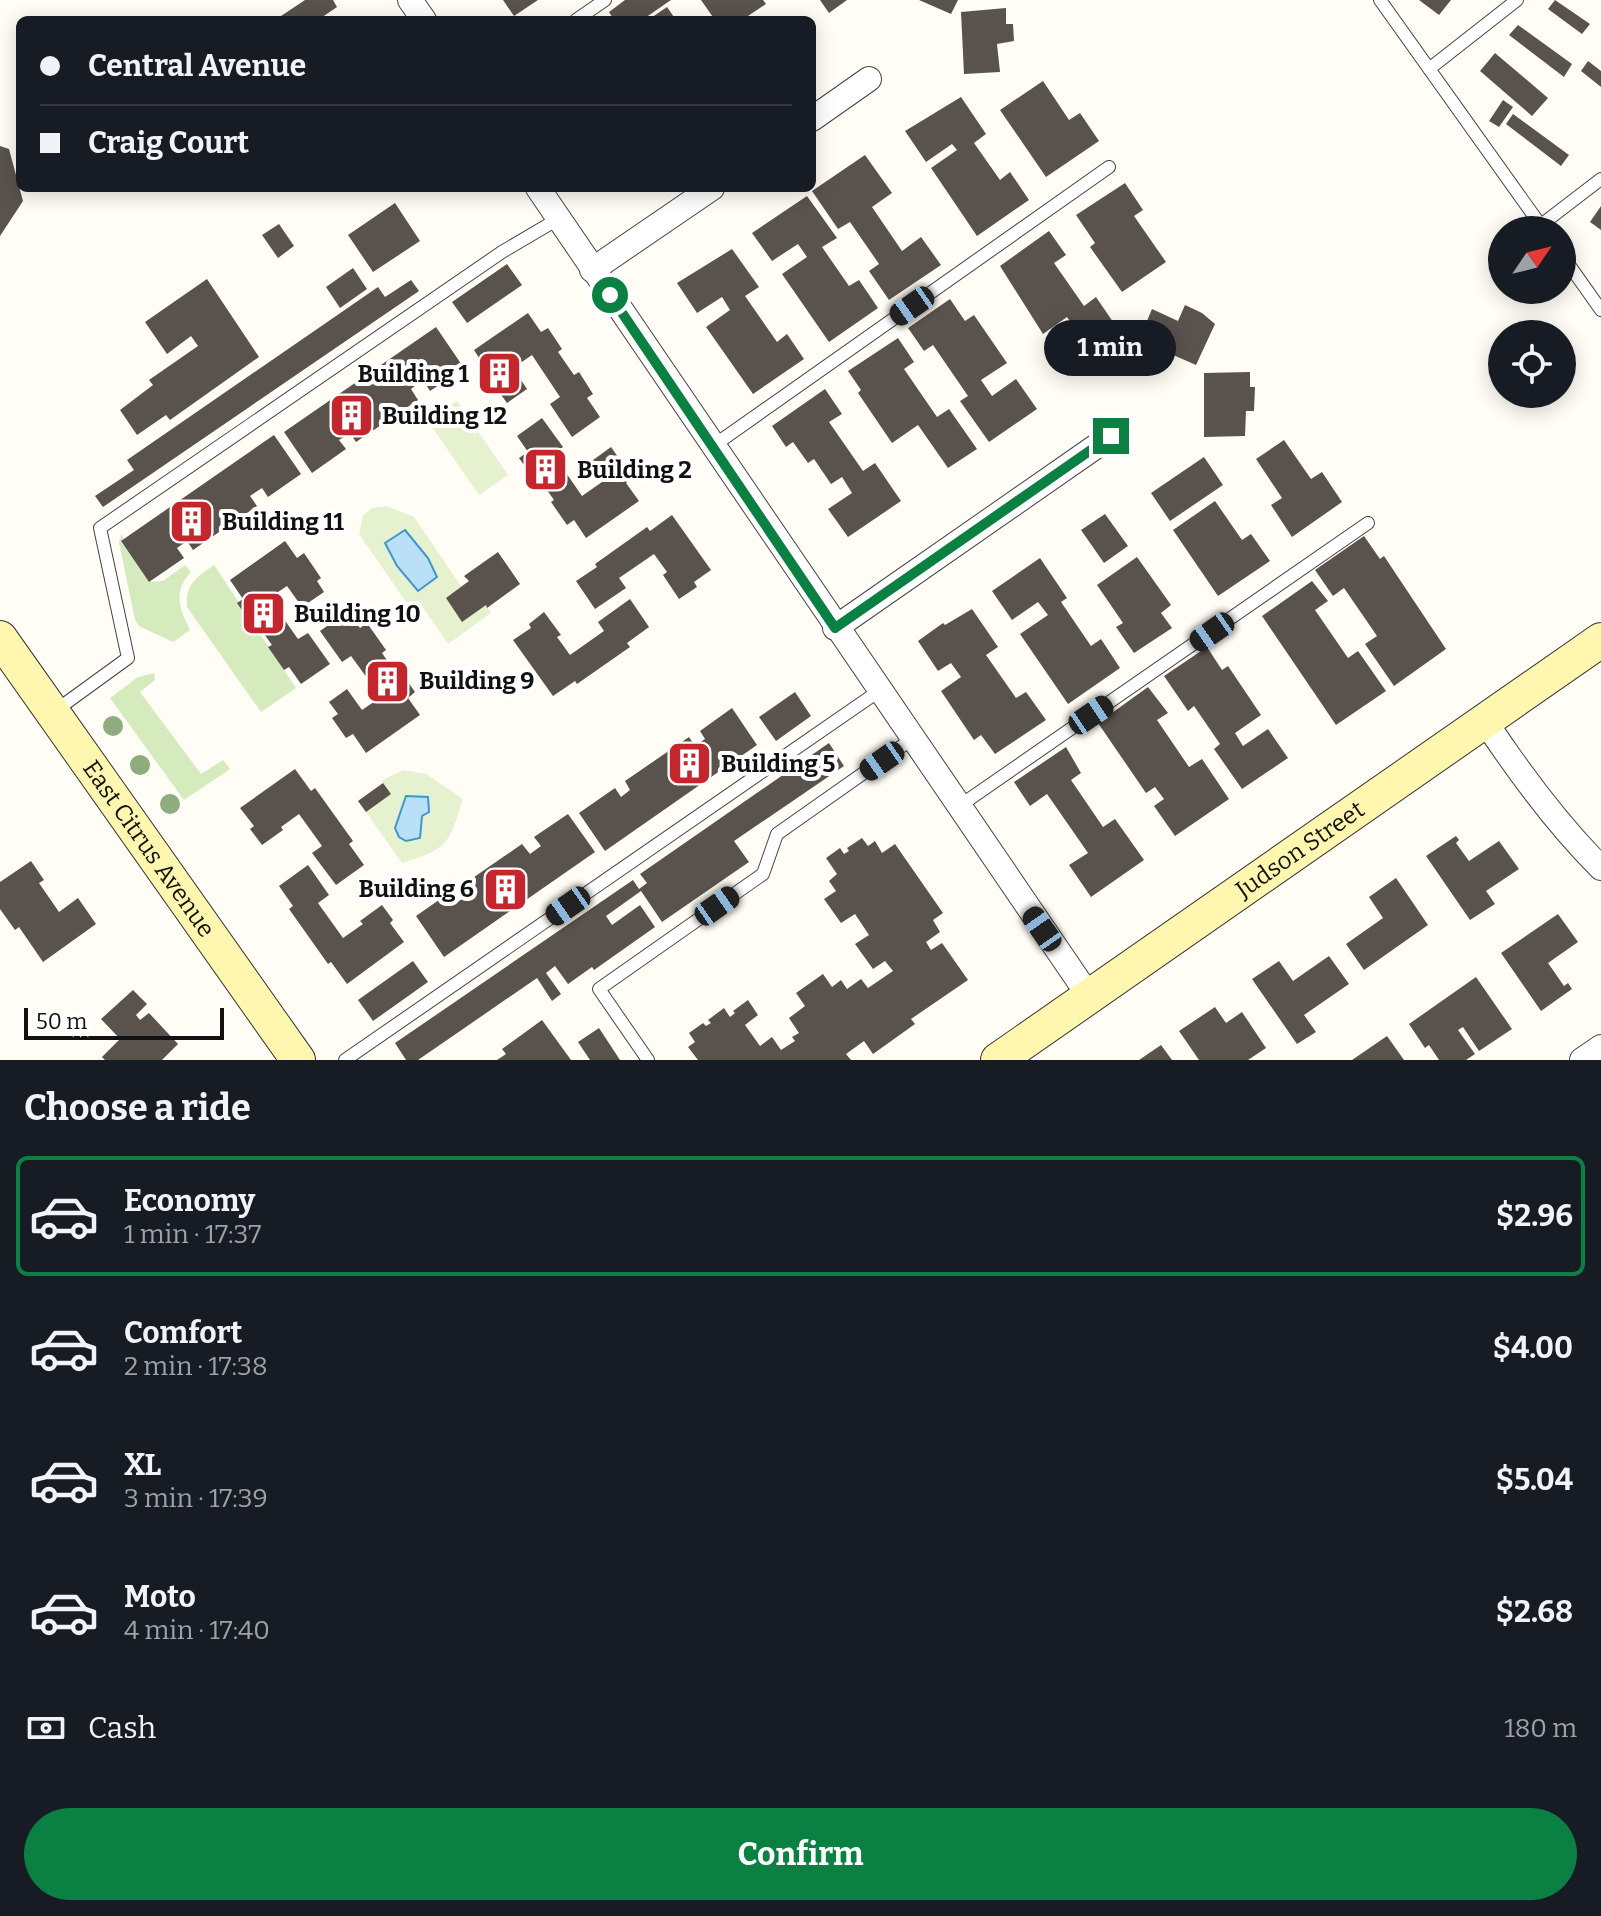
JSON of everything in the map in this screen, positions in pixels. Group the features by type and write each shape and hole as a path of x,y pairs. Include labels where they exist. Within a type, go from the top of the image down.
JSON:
{"main road":[{"name":"East Citrus Avenue","path":"0,638 298,1060"},
{"name":"Judson Street","path":"998,1060 1601,640"}],"street":[{"path":"816,116 869,79"},
{"path":"541,192 835,628 1089,996"},
{"path":"592,270 706,192"},
{"path":"835,628 1111,436"},
{"path":"1485,721 1568,835 1601,868"},
{"path":"1582,1060 1601,1047"}],"lane":[{"path":"582,16 605,0"},
{"path":"1380,0 1535,216"},
{"path":"1429,69 1517,0"},
{"path":"713,446 1109,167"},
{"path":"1556,216 1601,179"},
{"path":"52,712 128,658 100,528 502,252 558,219"},
{"path":"1576,275 1601,310"},
{"path":"958,807 1368,523"},
{"path":"345,1060 879,691"},
{"path":"648,1060 599,989 763,874 777,834 912,739"}],"green space":[{"path":"457,401 508,475 479,495 428,421"},
{"path":"387,506 414,517 461,586 469,581 491,613 448,644 418,600 409,606 359,534 363,516 372,508"},
{"path":"122,534 124,539 121,542 149,582 163,581 185,565 191,572 180,593 183,614 190,630 173,642 139,626 135,620 119,542"},
{"path":"214,565 296,688 261,712 187,607 190,587 197,577"},
{"path":"154,673 155,680 140,692 201,774 223,760 230,769 184,800 110,698 138,677"},
{"path":"403,770 426,774 463,799 445,843 430,853 402,863 358,801 383,783 381,781"}],"water":[{"path":"405,530 428,558 437,577 418,591 397,566 385,543"},
{"path":"406,796 428,797 429,812 422,816 420,838 406,841 399,837 395,828"}],"building":[{"path":"305,0 333,0 337,7 324,16 281,16"},
{"path":"503,0 538,0 514,16"},
{"path":"625,0 671,0 648,16 612,16 609,12"},
{"path":"701,0 763,0 766,4 748,16 712,16"},
{"path":"820,0 847,0 829,13"},
{"path":"919,0 958,0 951,14"},
{"path":"1419,0 1451,0 1439,15"},
{"path":"1555,0 1590,24 1582,34 1548,9"},
{"path":"667,7 673,16 654,16"},
{"path":"1006,8 1006,24 1013,24 1014,41 997,44 1000,72 964,74 961,12"},
{"path":"1518,25 1572,64 1564,77 1509,35"},
{"path":"1495,53 1548,98 1532,116 1480,71"},
{"path":"1588,61 1601,71 1601,87 1581,71"},
{"path":"1043,81 1069,120 1080,113 1099,141 1046,177 1000,110"},
{"path":"961,97 986,134 974,143 1000,180 1010,172 1029,200 977,236 931,168 957,150 952,144 926,162 905,131"},
{"path":"1503,100 1513,107 1499,127 1489,121"},
{"path":"1513,114 1569,155 1561,166 1506,124"},
{"path":"0,146 9,149 16,175 16,192 21,192 23,201 0,236"},
{"path":"865,155 892,193 872,207 902,251 921,237 941,265 889,300 869,271 879,264 850,222 838,229 813,192 816,192 816,188"},
{"path":"1125,183 1143,210 1134,216 1166,262 1122,292 1090,247 1095,243 1076,215"},
{"path":"807,196 837,238 822,247 849,286 859,280 878,308 829,342 782,274 807,257 798,244 772,261 752,233"},
{"path":"395,203 420,241 373,272 348,235"},
{"path":"1601,206 1601,230 1590,222"},
{"path":"279,224 294,246 278,258 262,235"},
{"path":"1049,231 1066,255 1054,263 1084,306 1096,297 1124,338 1068,376 1048,346 1074,328 1067,317 1043,334 1000,266"},
{"path":"732,249 759,287 745,296 777,342 787,334 804,359 753,394 706,327 730,310 722,297 697,313 677,283"},
{"path":"507,264 522,285 467,323 452,302"},
{"path":"353,268 367,289 340,308 326,287"},
{"path":"207,279 259,357 170,420 166,415 137,435 120,410 153,385 149,380 198,346 191,336 167,354 145,322"},
{"path":"411,280 419,291 103,507 95,496 134,470 127,460 378,287 385,297"},
{"path":"950,299 965,321 974,315 1007,363 981,380 992,396 1016,379 1037,409 989,442 960,401 968,396 933,345 924,351 908,328"},
{"path":"1185,305 1215,324 1196,365 1139,340 1152,309 1178,321"},
{"name":"Building 1","path":"528,313 541,332 548,328 562,349 558,352 574,375 579,372 593,394 587,398 600,417 572,437 550,404 560,397 532,355 513,368 527,389 507,403 499,392 495,395 484,380 487,378 481,370 485,367 474,350"},
{"name":"Building 12","path":"436,327 464,368 430,391 423,380 411,389 418,400 356,442 350,433 339,440 346,449 312,473 284,432"},
{"path":"898,338 914,362 904,369 937,417 949,409 977,449 948,468 918,425 892,443 858,393 861,390 848,371"},
{"path":"1250,372 1250,387 1255,387 1254,411 1246,411 1245,436 1204,437 1204,373"},
{"path":"825,389 842,414 829,422 863,471 875,463 901,501 848,537 828,509 852,493 842,477 831,484 814,459 808,463 793,442 786,447 772,426"},
{"name":"Building 2","path":"542,418 563,447 553,454 582,496 602,482 589,463 611,447 633,478 626,483 639,501 586,538 574,520 567,525 540,480 536,482 519,458 528,452 517,436"},
{"name":"Building 11","path":"274,435 301,474 268,497 262,488 250,496 257,506 193,550 187,541 177,548 184,558 149,582 121,541"},
{"path":"1284,440 1311,479 1322,472 1342,502 1292,537 1271,505 1282,498 1256,459"},
{"path":"1204,457 1223,485 1170,521 1151,493"},
{"path":"1215,501 1242,540 1251,534 1270,561 1218,596 1173,530"},
{"path":"1105,514 1128,546 1104,563 1081,530"},
{"path":"672,515 711,570 694,582 697,587 679,599 663,575 667,572 654,554 619,578 626,588 595,609 576,581 647,527 650,531"},
{"path":"1364,536 1380,559 1384,556 1446,649 1394,686 1365,644 1377,636 1344,588 1333,596 1315,570"},
{"name":"Building 10","path":"285,541 297,558 304,553 321,578 317,581 324,592 302,607 287,586 269,598 298,639 308,633 330,664 301,684 289,667 284,670 268,647 272,645 237,603 243,599 230,580"},
{"path":"498,552 520,584 462,622 446,598 469,581 464,576"},
{"path":"1137,557 1171,605 1161,613 1172,628 1134,653 1116,627 1123,623 1097,585"},
{"path":"1040,558 1067,598 1061,602 1091,646 1101,639 1120,668 1068,704 1020,634 1048,615 1038,602 1012,620 992,591"},
{"path":"1312,581 1328,601 1315,610 1348,658 1358,651 1386,691 1336,725 1262,616"},
{"path":"630,599 649,627 627,643 630,647 577,684 575,681 553,696 513,640 531,628 529,624 544,612 561,635 557,637 570,655 604,631 598,622"},
{"path":"972,609 998,647 986,655 1016,698 1026,692 1046,720 995,754 981,735 974,740 941,691 961,677 951,663 938,671 918,641 943,623 945,625"},
{"name":"Building 9","path":"348,611 360,628 367,623 386,650 382,653 395,672 399,669 415,692 408,698 420,715 366,753 353,734 346,738 332,718 338,714 329,702 347,689 362,710 381,697 351,656 342,662 320,631"},
{"path":"1207,647 1222,670 1228,666 1261,715 1235,733 1243,746 1268,729 1288,758 1242,789 1214,749 1220,744 1194,706 1188,711 1164,676"},
{"path":"1148,687 1168,713 1157,720 1189,767 1202,759 1229,799 1175,836 1154,806 1164,799 1155,787 1146,793 1098,723"},
{"path":"795,692 811,716 776,741 759,717"},
{"name":"Building 5","path":"732,708 757,745 605,851 579,813 615,788 621,797 630,790 625,781 689,737 695,746 705,739 700,731"},
{"path":"829,743 844,766 734,841 749,862 662,922 641,891 606,916 612,925 640,905 655,927 594,970 592,967 568,984 555,966 546,973 561,994 552,1001 537,978 418,1060 406,1060 395,1043 633,880 639,889 647,883 640,874"},
{"path":"1066,747 1081,773 1071,780 1103,827 1115,819 1144,860 1091,897 1069,865 1088,853 1047,794 1030,806 1014,782"},
{"path":"295,769 311,791 315,788 353,841 349,844 364,865 336,885 312,853 322,846 299,814 262,845 250,829 254,826 240,808"},
{"path":"383,783 391,794 366,812 358,801"},
{"name":"Building 6","path":"568,814 595,852 444,957 416,916 449,893 456,903 471,893 464,884 522,844 530,854 541,846 534,837"},
{"path":"1456,836 1459,840 1456,843 1469,861 1499,841 1519,869 1486,891 1495,904 1470,920 1426,856"},
{"path":"862,838 868,846 875,841 882,853 895,844 943,913 933,920 940,932 926,942 931,950 942,943 968,980 911,1019 915,1024 873,1054 864,1041 846,1054 851,1060 698,1060 688,1047 695,1042 689,1033 703,1023 706,1026 711,1023 708,1020 724,1008 730,1017 748,1000 758,1015 745,1025 760,1046 772,1037 781,1050 795,1041 792,1037 799,1033 789,1018 805,1006 796,993 823,974 832,987 841,980 847,989 861,979 868,988 893,971 885,961 873,969 855,944 869,935 855,914 841,923 824,899 836,891 829,881 837,874 826,858 840,848 844,854 849,851 847,848"},
{"path":"31,861 44,880 39,883 59,912 78,898 96,924 43,962 19,927 15,930 0,909 0,882"},
{"path":"308,865 329,895 318,903 343,938 382,905 404,942 347,984 331,962 328,964 289,909 293,906 279,886"},
{"path":"1396,878 1428,925 1364,970 1346,944 1383,918 1369,897"},
{"path":"1558,914 1578,942 1548,963 1564,986 1568,983 1572,989 1541,1011 1501,953"},
{"path":"1329,956 1349,984 1304,1015 1316,1032 1297,1044 1252,979 1279,961 1293,981"},
{"path":"413,961 428,982 373,1021 358,1000"},
{"path":"1476,977 1512,1029 1479,1051 1463,1027 1458,1030 1475,1054 1466,1060 1439,1060 1429,1045 1425,1048 1409,1024"},
{"path":"133,990 147,1004 136,1015 140,1020 149,1013 178,1044 162,1060 105,1060 102,1057 120,1039 101,1019"},
{"path":"1215,1007 1226,1023 1242,1012 1266,1048 1248,1060 1199,1060 1179,1031"},
{"path":"542,1020 571,1060 497,1060 506,1054 502,1049"},
{"path":"599,1028 620,1060 590,1060 578,1042"},
{"path":"1387,1036 1404,1060 1352,1060"},
{"path":"1161,1045 1172,1060 1139,1060"}],"place":[{"name":"Building 1","path":"500,374"},
{"name":"Building 12","path":"351,416"},
{"name":"Building 2","path":"546,470"},
{"name":"Building 11","path":"191,522"},
{"name":"Building 10","path":"263,614"},
{"name":"Building 9","path":"388,681"},
{"name":"Building 5","path":"690,764"},
{"name":"Building 6","path":"505,889"}],"route":[{"path":"610,295 835,628 1111,436"}]}
